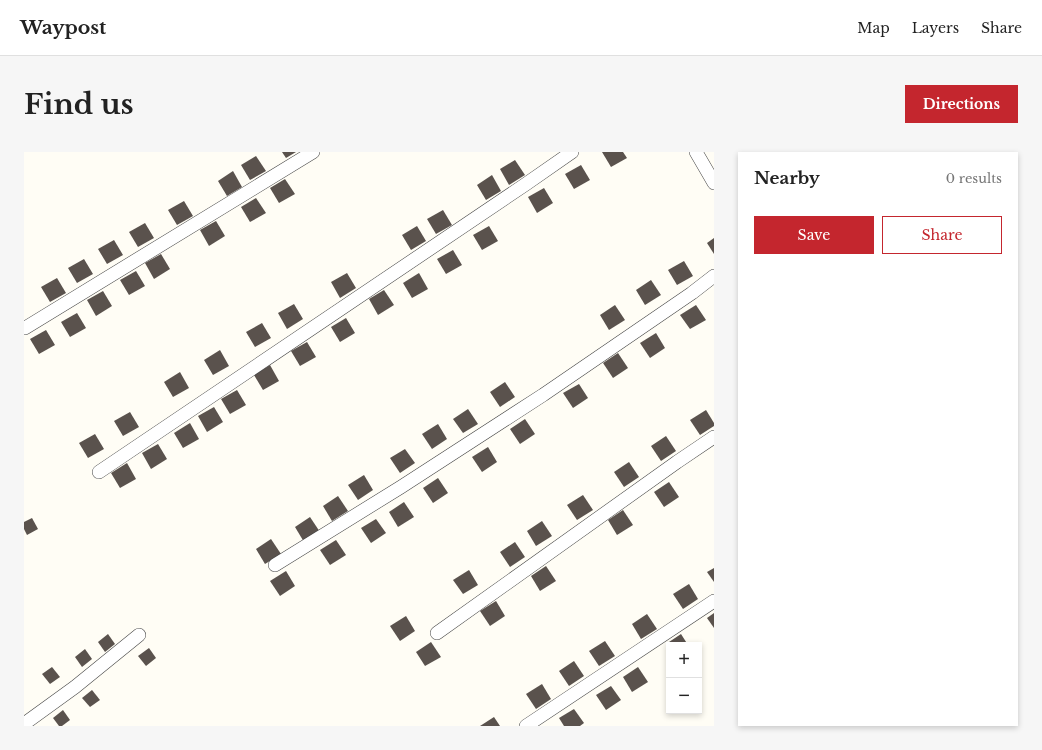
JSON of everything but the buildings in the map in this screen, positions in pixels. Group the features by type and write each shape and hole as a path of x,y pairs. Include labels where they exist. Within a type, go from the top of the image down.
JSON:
{"street":[{"path":"25,328 313,152"},
{"path":"99,472 572,152"},
{"path":"696,152 714,183"},
{"path":"275,565 401,487 543,395 692,293 714,276"},
{"path":"437,633 714,437"},
{"path":"526,726 714,601"},
{"path":"24,724 75,687 139,636"}]}
